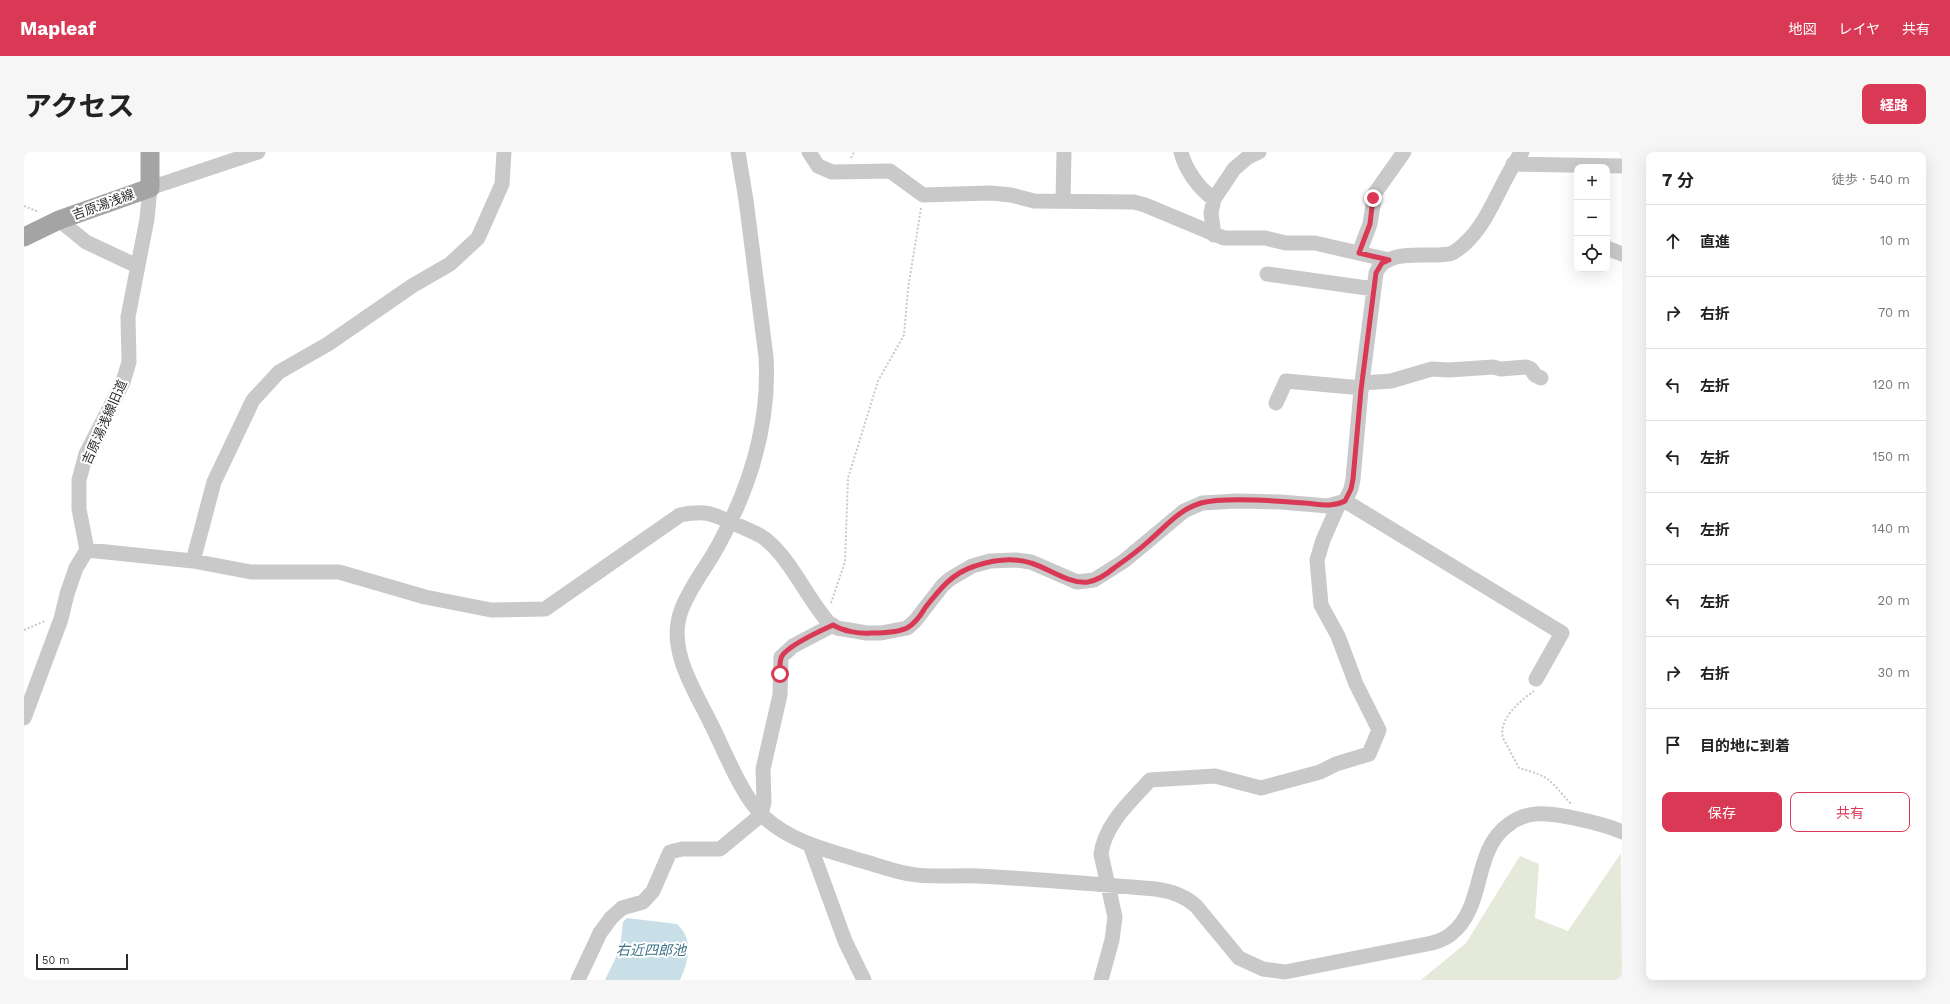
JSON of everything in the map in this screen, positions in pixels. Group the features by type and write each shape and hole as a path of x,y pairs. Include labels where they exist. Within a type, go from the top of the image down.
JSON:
{"main road":[{"name":"吉原湯浅線","path":"24,237 59,220 150,188 150,152"}],"street":[{"path":"150,188 258,152"},
{"path":"193,561 214,482 254,400 279,372 328,344 412,286 450,264 478,238 502,184 504,152"},
{"path":"738,152 746,200 762,323 767,381 766,407 759,448 753,469 731,522 718,546 695,582 681,611 677,633 681,661 708,719 745,792 761,815 783,832 810,845 911,875 975,876 1108,885 1172,892 1182,896 1196,906 1239,958 1262,969 1286,972 1432,943 1452,934 1459,926 1472,903 1489,845 1504,827 1523,816 1547,813 1598,823 1622,832"},
{"path":"808,152 818,166 832,172 890,171 923,195 991,193 1011,195 1034,201 1063,200 1134,202 1145,205 1224,238 1266,238 1286,243 1315,243 1389,260"},
{"path":"1063,200 1064,152"},
{"path":"1181,152 1187,169 1207,195 1214,199"},
{"path":"1214,235 1211,213 1214,199 1234,169 1248,157 1258,152"},
{"path":"1359,253 1370,224 1375,193 1404,152"},
{"path":"1101,980 1115,927 1115,917 1100,854 1102,844 1122,810 1150,780 1215,776 1261,788 1320,772 1336,764 1370,754 1379,730 1356,684 1338,636 1321,605 1317,560 1323,540 1342,502 1351,489 1374,289 1379,267 1389,260 1404,256 1453,254 1463,245 1484,218 1517,156 1554,164 1574,165"},
{"path":"1610,166 1622,166"},
{"name":"吉原湯浅線旧道","path":"87,550 79,509 80,480 86,454 123,382 129,362 128,317 147,219 150,188"},
{"path":"59,220 86,242 137,266"},
{"path":"1610,249 1622,254"},
{"path":"1267,274 1374,289"},
{"path":"1276,403 1286,381 1362,385 1391,381 1432,369 1449,370 1493,367 1501,369 1531,369 1535,375 1541,378"},
{"path":"24,718 61,619 66,594 76,568 87,550 193,561 251,572 339,572 425,597 491,610 545,609 680,515 698,511 705,512 731,522 761,537 772,546 829,622 844,629 866,633 881,633 906,628 914,621 943,585 972,566 990,561 1016,560 1031,562 1076,582 1094,580 1124,561 1184,511 1202,503 1236,501 1304,503 1328,506 1342,502 1562,633 1536,679"},
{"path":"578,980 600,933 622,908 643,902 653,891 670,852 682,849 720,849 761,815 764,802 763,769 780,695 781,657 793,646 829,622"},
{"path":"810,845 845,941 864,980"}],"path":[{"path":"829,622 845,562 848,478 878,381 904,335 908,289 923,195"},
{"path":"1536,679 1536,690 1522,700 1507,719 1501,733 1519,768 1543,775 1556,786 1571,804 1575,806"}],"shaded area":[{"path":"1621,853 1622,980 1421,980 1466,943 1520,856 1539,864 1535,918 1568,931"}],"water":[{"name":"右近四郎池","path":"627,918 677,924 686,936 688,943 686,965 680,980 605,980 620,949 623,922"}],"route":[{"path":"780,674 781,657 784,652 817,632 833,625 837,628 866,633 881,633 906,628 923,612 943,585 960,572 972,566 990,561 1002,560 1031,562 1076,582 1088,582 1107,574 1184,511 1202,503 1236,501 1304,503 1328,506 1345,501 1351,489 1353,479 1361,390 1376,273 1382,263 1389,260 1359,253 1370,224 1373,198"}]}
